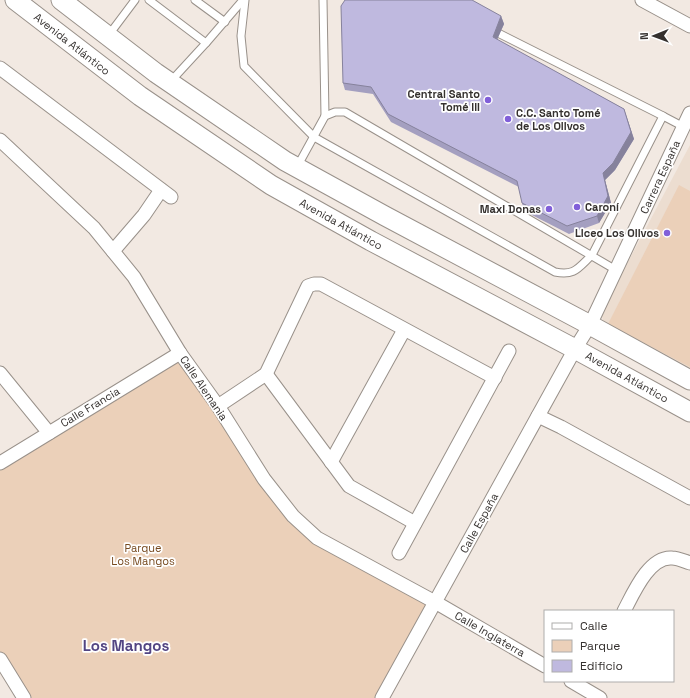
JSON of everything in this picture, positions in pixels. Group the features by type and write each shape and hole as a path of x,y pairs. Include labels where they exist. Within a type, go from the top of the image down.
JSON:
{"main road":[{"name":"Avenida Atlántico","path":"15,0 140,96 271,185 371,241 690,412"},
{"path":"61,0 170,83 297,167 690,380"}],"street":[{"path":"642,0 690,26"},
{"path":"0,68 166,193 144,215 113,251"},
{"name":"Carrera España","path":"575,349 590,325 690,113"},
{"name":"Calle Alemania","path":"0,140 94,228 134,277 180,352 218,406 264,479 293,516 317,538 435,602"},
{"path":"218,406 266,374 308,286 314,284 321,284 495,378"},
{"path":"331,462 404,330"},
{"name":"Calle España","path":"382,698 575,349"},
{"path":"399,553 509,351"},
{"name":"Calle Francia","path":"0,463 180,352"},
{"path":"0,374 49,432"},
{"path":"266,374 349,486 415,523"},
{"path":"538,416 561,427 690,498"},
{"path":"625,610 645,573 662,559 672,558 690,563"},
{"name":"Calle Inglaterra","path":"435,602 544,665"},
{"path":"0,659 24,698"},
{"path":"572,682 582,689 600,698"}],"lane":[{"path":"108,36 135,0"},
{"path":"149,0 206,43"},
{"path":"195,0 225,22"},
{"path":"170,83 244,0"},
{"path":"244,0 242,36 244,66 314,136 554,272 564,274 575,272 592,255 663,116"},
{"path":"297,167 325,116 323,0"},
{"path":"500,34 684,127"},
{"path":"325,116 335,112 345,112 616,270"}],"shaded area":[{"name":"Liceo Los Olivos","path":"690,145 690,372 609,328 603,320 601,313"}],"green space":[{"name":"Liceo Los Olivos","path":"679,185 690,191 690,367 608,324"},
{"name":"Parque Los Mangos","path":"180,353 293,516 435,602 382,698 24,698 0,659 0,463"}],"building":[{"name":"C.C. Santo Tomé de Los Olivos","path":"345,0 472,0 501,16 493,37 624,109 631,132 613,163 603,173 608,196 597,216 567,226 522,203 517,181 388,114 371,87 343,83 341,6"}],"place":[{"name":"Central Santo Tomé III","path":"488,100"},
{"name":"C.C. Santo Tomé de Los Olivos","path":"508,119"},
{"name":"Caroní","path":"577,207"},
{"name":"Maxi Donas","path":"549,209"},
{"name":"Liceo Los Olivos","path":"667,233"}],"district":[{"name":"Los Mangos","path":"126,646"}]}
